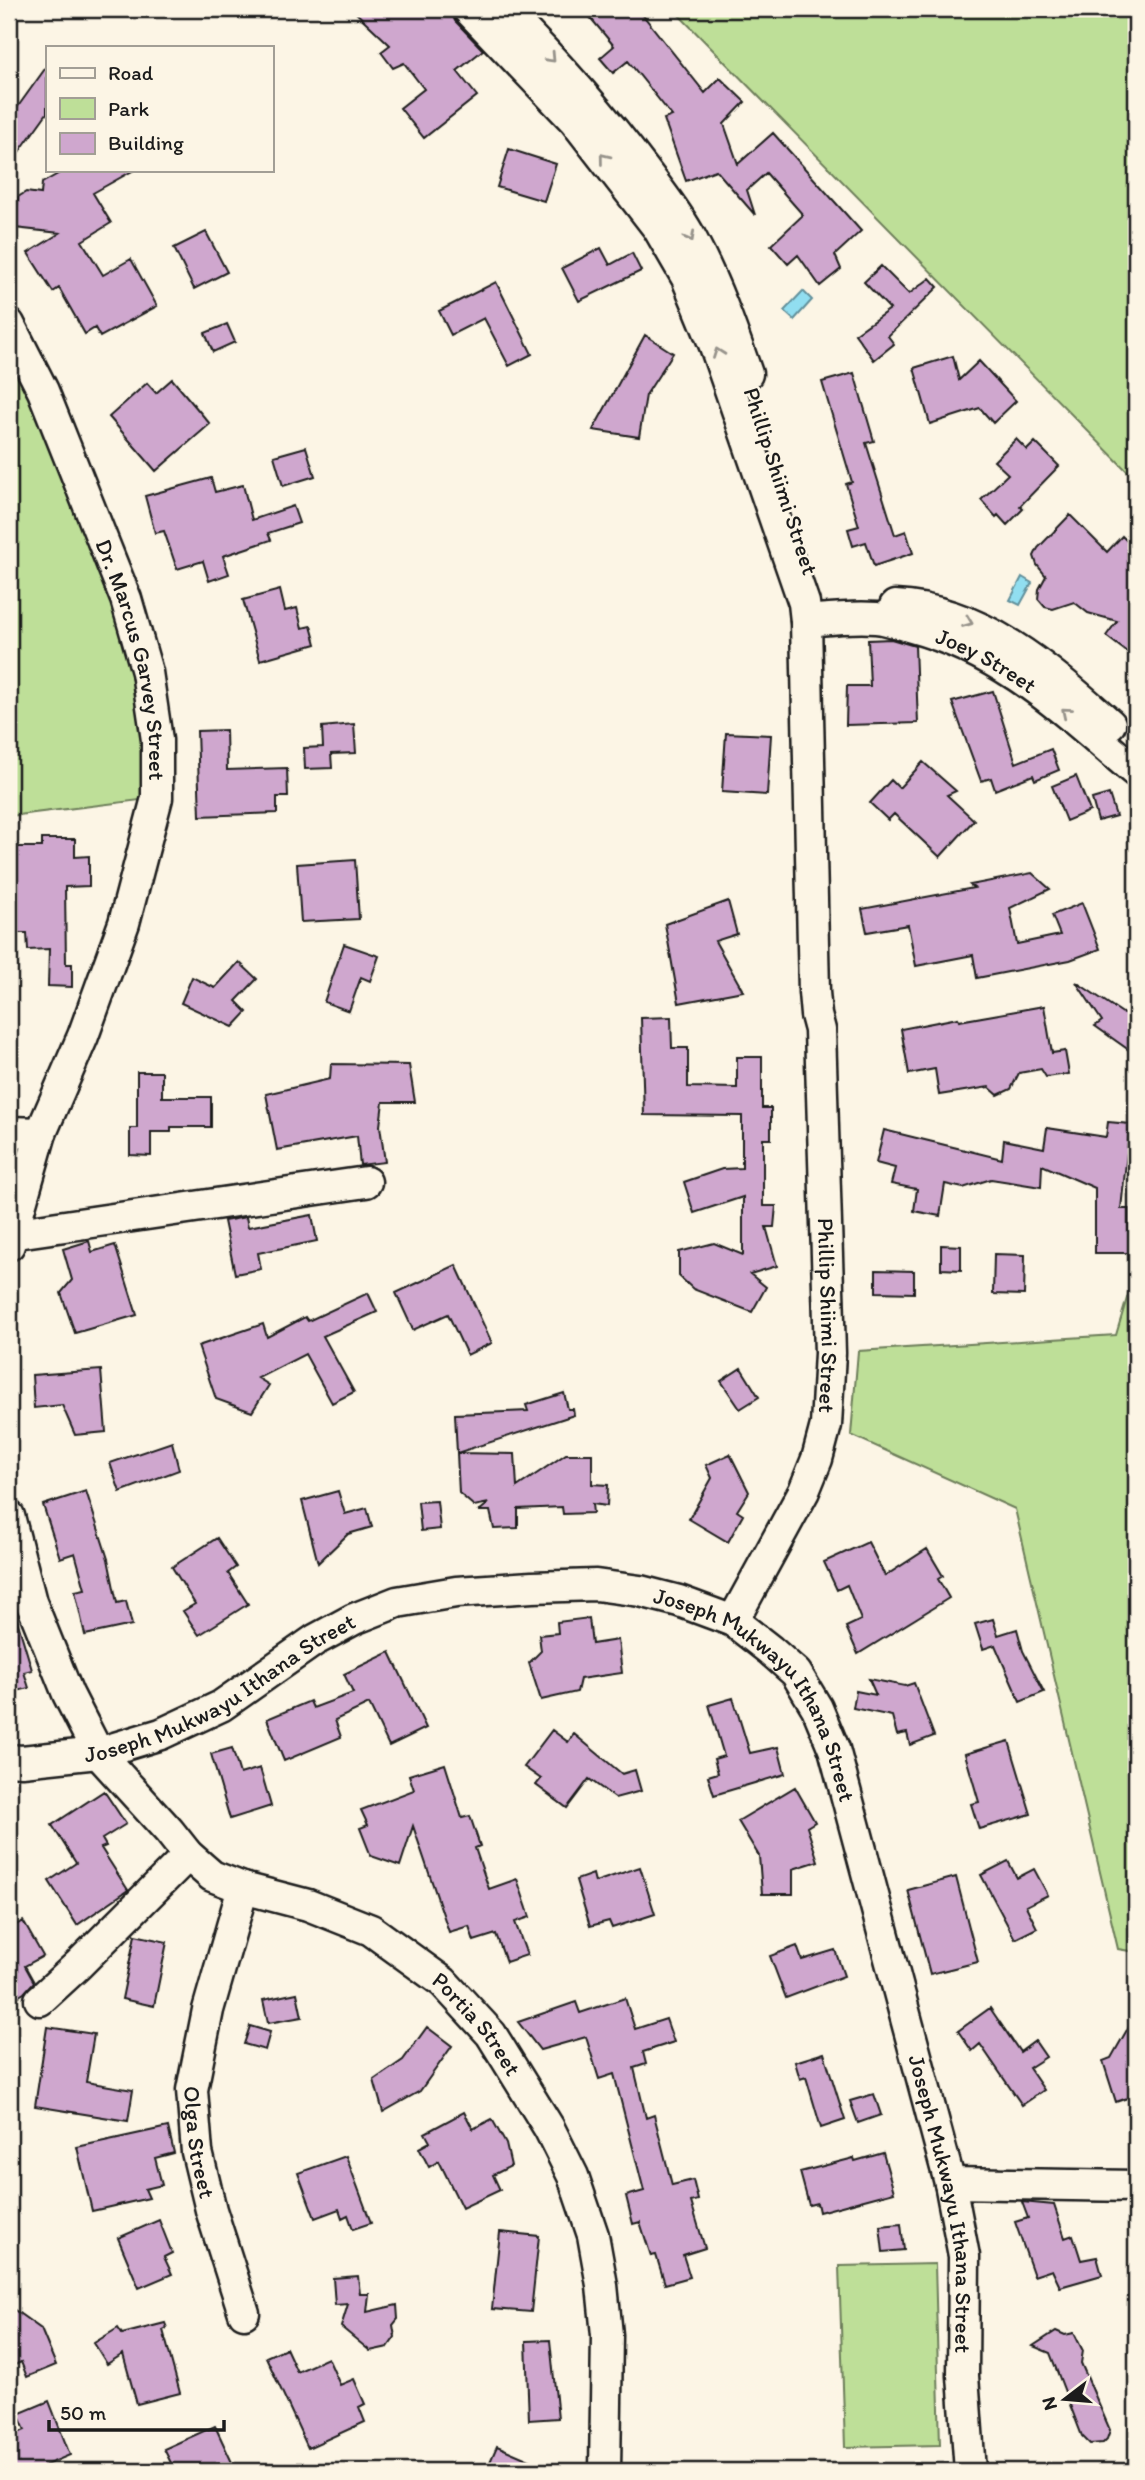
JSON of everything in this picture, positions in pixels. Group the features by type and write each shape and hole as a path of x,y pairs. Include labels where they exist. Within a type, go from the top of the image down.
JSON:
{"street":[{"name":"Phillip Shiimi Street","path":"468,9 575,121 658,228 687,278 715,346 813,611"},
{"name":"Phillip Shiimi Street","path":"503,9 553,59 617,134 677,214 693,241 727,315 801,533 813,611 830,992 827,1015 820,1030 830,1353 826,1425 817,1459 804,1491 733,1621"},
{"name":"Dr. Marcus Garvey Street","path":"9,324 48,404 126,599 147,671 158,740 157,799 124,923 83,1036 41,1133 10,1239"},
{"name":"Joey Street","path":"813,611 900,606 943,613 990,631 1027,655 1078,695 1136,747"},
{"name":"Joey Street","path":"813,611 878,618 935,633 981,653 1013,671 1136,772"},
{"path":"9,1132 41,1133"},
{"path":"10,1239 366,1182"},
{"path":"9,1516 31,1602 68,1694 99,1753"},
{"name":"Joseph Mukwayu Ithana Street","path":"9,1760 99,1753 161,1734 221,1706 315,1640 354,1619 397,1602 456,1592 596,1586 640,1591 679,1601 733,1621 796,1673 817,1708 834,1749 950,2183 964,2256 963,2376 970,2471"},
{"name":"Portia Street","path":"99,1753 188,1855 212,1876 243,1888 308,1905 371,1930 443,1982 491,2034 549,2128 573,2176 593,2235 607,2335 606,2471"},
{"path":"40,2000 188,1855"},
{"name":"Olga Street","path":"243,1888 208,2010 192,2090 197,2152 211,2210 244,2314"},
{"path":"950,2183 1136,2186"}],"green space":[{"path":"673,9 1136,9 1136,480 713,50"},
{"path":"9,324 126,599 157,798 9,816"},
{"path":"1136,1268 1136,1952 1118,1949 1015,1509 851,1435 858,1351 1116,1335"},
{"path":"935,2264 940,2445 845,2447 839,2266"}],"water":[{"path":"803,291 812,300 794,320 784,311"},
{"path":"1022,577 1032,583 1020,605 1010,600"}],"building":[{"path":"352,9 450,9 455,21 483,50 457,71 477,96 424,138 400,108 424,89 404,63 393,68 381,52 390,45"},
{"path":"583,9 638,9 705,93 720,78 745,102 724,124 738,164 773,133 861,231 835,255 841,269 820,286 798,255 788,264 771,245 803,215 766,173 747,190 755,215 716,170 686,181 664,119 672,116 628,61 613,73 600,58 614,46"},
{"path":"46,67 46,114 9,166 9,119"},
{"path":"509,149 556,164 544,201 497,187"},
{"path":"61,172 130,172 93,193 111,223 82,241 103,275 131,259 157,306 100,337 95,328 85,334 59,288 53,292 28,253 60,233 15,228 18,197 26,192 41,194 42,183"},
{"path":"206,232 227,272 194,289 174,248"},
{"path":"601,248 610,265 632,253 641,271 579,301 562,268"},
{"path":"881,266 909,294 930,278 938,287 888,336 894,344 874,360 855,334 890,309 864,282"},
{"path":"496,282 532,354 509,366 484,318 451,335 439,311"},
{"path":"227,324 235,342 213,352 205,333"},
{"path":"645,335 673,353 646,395 639,437 593,430"},
{"path":"953,356 959,380 979,361 1016,401 993,423 980,408 930,424 914,368"},
{"path":"854,373 874,441 866,443 895,535 906,531 913,553 874,566 866,542 853,546 848,529 859,526 846,484 852,482 822,382"},
{"path":"172,379 210,424 156,471 109,417 147,383 156,393"},
{"path":"1016,439 1027,450 1035,442 1059,466 1020,506 1023,509 1007,525 981,500 1008,474 994,461"},
{"path":"306,447 315,476 283,486 274,456"},
{"path":"211,478 215,492 243,485 252,520 293,506 299,523 268,533 271,540 223,556 229,574 209,581 203,561 177,569 164,531 155,533 145,496"},
{"path":"1070,515 1107,552 1122,536 1136,550 1136,659 1106,636 1117,621 1088,613 1074,602 1053,609 1045,607 1038,599 1039,589 1046,576 1034,556 1038,548"},
{"path":"280,590 285,611 297,608 302,628 311,626 316,644 260,660 243,600"},
{"path":"891,639 915,646 918,723 846,725 847,686 870,686 868,640"},
{"path":"993,691 1016,763 1051,749 1059,770 1035,780 1033,775 995,790 991,778 981,781 952,702"},
{"path":"354,724 356,753 331,754 332,768 305,769 304,748 323,747 322,727"},
{"path":"226,730 227,770 287,768 288,797 277,797 277,813 200,816 197,731"},
{"path":"726,733 771,735 767,795 722,792"},
{"path":"923,762 956,791 947,795 974,820 940,857 894,814 888,820 870,803 891,780 899,788"},
{"path":"1076,776 1090,811 1066,821 1052,786"},
{"path":"1109,794 1116,816 1098,821 1092,799"},
{"path":"42,839 75,839 75,857 89,856 89,886 65,887 66,964 72,964 72,987 48,986 49,949 28,950 27,933 9,933 9,847 42,847"},
{"path":"355,860 359,919 301,922 297,864"},
{"path":"1032,873 1050,889 1010,908 1017,944 1060,935 1052,915 1082,903 1100,949 1070,960 977,978 973,955 916,966 908,925 867,932 862,909 974,888 970,885"},
{"path":"728,901 737,934 715,941 743,991 679,1003 665,924"},
{"path":"344,944 379,956 370,981 361,977 349,1011 324,1002"},
{"path":"239,962 257,979 236,1001 247,1012 233,1027 181,1003 192,977 215,988"},
{"path":"1076,982 1136,1022 1136,1055 1095,1026 1102,1021"},
{"path":"1044,1006 1052,1053 1065,1051 1069,1074 1046,1077 1041,1069 1019,1073 1011,1089 998,1095 989,1087 939,1095 935,1069 909,1074 901,1029"},
{"path":"671,1017 672,1048 688,1048 688,1087 737,1088 737,1057 762,1057 762,1108 771,1108 771,1139 763,1139 763,1206 776,1206 774,1227 766,1227 777,1266 750,1274 766,1287 752,1312 693,1289 679,1276 679,1252 714,1243 743,1255 743,1197 694,1213 684,1182 722,1169 742,1168 742,1116 644,1115 641,1018"},
{"path":"331,1064 409,1065 415,1102 383,1102 380,1126 385,1162 360,1165 357,1136 277,1150 266,1094 330,1079"},
{"path":"137,1072 162,1072 162,1097 211,1097 211,1127 171,1127 171,1132 151,1132 151,1156 130,1155 130,1128 137,1128"},
{"path":"1108,1122 1130,1124 1121,1209 1129,1209 1129,1253 1095,1253 1095,1188 1042,1165 1041,1187 991,1179 963,1188 945,1184 940,1216 914,1211 917,1189 891,1184 895,1168 876,1163 884,1130 1002,1159 1004,1140 1044,1148 1047,1128 1106,1137"},
{"path":"312,1215 317,1241 258,1253 261,1269 235,1274 224,1221 246,1217 248,1227"},
{"path":"89,1241 92,1252 115,1245 137,1315 75,1333 61,1293 72,1280 63,1249"},
{"path":"941,1245 961,1246 961,1270 941,1269"},
{"path":"994,1254 1025,1255 1024,1295 993,1294"},
{"path":"456,1265 492,1343 467,1355 448,1314 413,1330 396,1293"},
{"path":"876,1270 914,1271 914,1293 876,1292"},
{"path":"368,1293 377,1312 323,1336 354,1392 332,1403 305,1354 258,1378 269,1385 252,1412 216,1399 198,1346 263,1324 267,1337 305,1317 308,1321"},
{"path":"741,1368 759,1397 740,1409 721,1381"},
{"path":"101,1370 106,1432 75,1435 62,1405 34,1408 32,1375"},
{"path":"564,1393 568,1409 573,1409 574,1415 457,1453 455,1414 528,1411 526,1405"},
{"path":"172,1442 179,1470 120,1492 110,1463"},
{"path":"457,1453 515,1454 517,1487 566,1454 592,1454 592,1484 608,1485 607,1506 592,1504 593,1513 563,1514 562,1507 518,1509 518,1528 494,1529 490,1511 479,1511 489,1503 474,1506 459,1493"},
{"path":"730,1454 749,1492 737,1511 743,1515 728,1542 689,1519 712,1478 706,1465"},
{"path":"86,1491 108,1559 117,1603 126,1601 132,1625 85,1635 75,1591 85,1589 75,1553 60,1558 43,1505"},
{"path":"338,1491 345,1514 367,1508 372,1527 348,1534 318,1563 302,1501"},
{"path":"437,1501 440,1529 421,1531 418,1502"},
{"path":"217,1538 236,1567 228,1573 248,1604 199,1635 183,1611 195,1604 172,1567"},
{"path":"868,1542 885,1576 927,1549 943,1576 938,1579 949,1598 858,1654 846,1627 861,1620 847,1585 837,1590 824,1562"},
{"path":"9,1610 14,1610 32,1670 24,1672 29,1688 9,1693"},
{"path":"589,1618 592,1644 618,1640 622,1673 580,1679 577,1692 541,1700 529,1663 541,1651 539,1635 558,1633 557,1622"},
{"path":"993,1619 998,1635 1017,1629 1023,1651 1044,1692 1020,1702 995,1645 983,1649 975,1624"},
{"path":"390,1652 426,1728 389,1746 369,1704 335,1720 341,1737 284,1761 267,1719 310,1701 313,1708 353,1693 344,1674"},
{"path":"869,1679 905,1686 914,1683 934,1736 910,1745 907,1733 897,1735 892,1716 853,1708 856,1691 876,1695"},
{"path":"733,1698 750,1753 778,1747 785,1774 714,1795 708,1776 718,1773 714,1759 724,1756 709,1705"},
{"path":"552,1730 568,1742 574,1734 622,1774 635,1770 641,1791 615,1798 589,1779 567,1808 536,1785 541,1779 524,1767"},
{"path":"1009,1741 1031,1814 979,1829 971,1804 979,1802 965,1754"},
{"path":"232,1748 240,1774 260,1768 271,1806 230,1819 211,1754"},
{"path":"445,1764 462,1818 470,1816 480,1846 475,1848 489,1889 517,1879 530,1917 515,1922 527,1955 506,1962 496,1934 474,1941 469,1926 449,1932 413,1826 400,1866 371,1856 360,1828 368,1825 361,1810 414,1790 409,1775"},
{"path":"795,1787 815,1822 807,1827 818,1861 793,1869 793,1894 762,1894 759,1856 738,1821"},
{"path":"104,1791 126,1824 102,1839 106,1846 101,1848 128,1890 77,1925 49,1881 76,1863 52,1825"},
{"path":"1008,1861 1017,1878 1034,1869 1048,1895 1026,1906 1037,1928 1015,1939 981,1875"},
{"path":"640,1867 655,1914 612,1928 609,1921 590,1926 576,1880 593,1874 595,1882"},
{"path":"956,1877 978,1962 930,1974 908,1890"},
{"path":"23,1921 43,1956 25,1966 34,1982 24,1993 9,2002 9,1929"},
{"path":"135,1935 167,1942 154,2006 122,1999"},
{"path":"797,1946 802,1960 835,1950 844,1976 786,1998 770,1956"},
{"path":"297,1993 302,2017 268,2023 263,2000"},
{"path":"625,1998 635,2029 666,2019 674,2042 643,2052 646,2064 634,2068 646,2118 654,2115 672,2185 693,2180 698,2200 691,2202 705,2248 683,2255 690,2277 665,2284 656,2255 651,2256 640,2222 633,2224 626,2196 644,2191 614,2074 599,2079 586,2037 540,2050 518,2022 576,2002 580,2013"},
{"path":"990,2008 1020,2052 1035,2041 1046,2057 1029,2068 1044,2090 1022,2105 980,2044 972,2051 958,2031"},
{"path":"1136,2014 1136,2095 1116,2102 1103,2061 1111,2058"},
{"path":"250,2026 270,2032 265,2050 244,2044"},
{"path":"47,2027 94,2034 86,2082 133,2090 128,2121 35,2106"},
{"path":"427,2027 452,2046 420,2091 383,2112 374,2080 403,2060"},
{"path":"824,2053 845,2120 821,2128 806,2077 800,2079 795,2062"},
{"path":"874,2094 881,2115 858,2123 850,2101"},
{"path":"464,2112 473,2129 492,2119 506,2144 511,2166 493,2175 500,2190 462,2208 439,2161 429,2167 419,2148 430,2142 425,2133"},
{"path":"168,2127 174,2153 155,2158 162,2185 145,2189 149,2198 92,2211 77,2147"},
{"path":"883,2153 894,2192 819,2212 817,2203 809,2205 800,2172"},
{"path":"346,2156 371,2223 353,2229 348,2215 342,2218 339,2209 315,2218 298,2173"},
{"path":"1022,2202 1054,2205 1065,2238 1073,2235 1081,2260 1097,2257 1102,2275 1060,2287 1052,2270 1034,2276 1015,2222 1028,2218"},
{"path":"159,2220 172,2253 164,2257 172,2274 139,2288 118,2238"},
{"path":"901,2224 904,2250 883,2252 880,2226"},
{"path":"500,2232 539,2236 531,2312 492,2309"},
{"path":"358,2276 360,2294 369,2294 367,2312 397,2305 398,2319 393,2325 395,2337 388,2347 370,2351 341,2327 348,2304 335,2305 333,2278"},
{"path":"9,2306 41,2329 56,2365 27,2377 21,2362 9,2368"},
{"path":"165,2323 167,2328 163,2330 180,2393 137,2404 123,2354 107,2364 94,2343 118,2328 122,2334"},
{"path":"1056,2331 1065,2335 1074,2333 1083,2351 1081,2363 1110,2430 1103,2443 1090,2444 1082,2436 1050,2353 1033,2346"},
{"path":"550,2340 558,2418 529,2420 526,2341"},
{"path":"286,2348 297,2372 328,2358 340,2385 354,2379 365,2404 359,2407 365,2422 308,2448 266,2357"},
{"path":"49,2401 70,2455 46,2465 49,2471 9,2471 9,2437 25,2430 18,2414"},
{"path":"215,2426 236,2471 175,2471 164,2449"},
{"path":"497,2446 555,2471 486,2471"}]}
